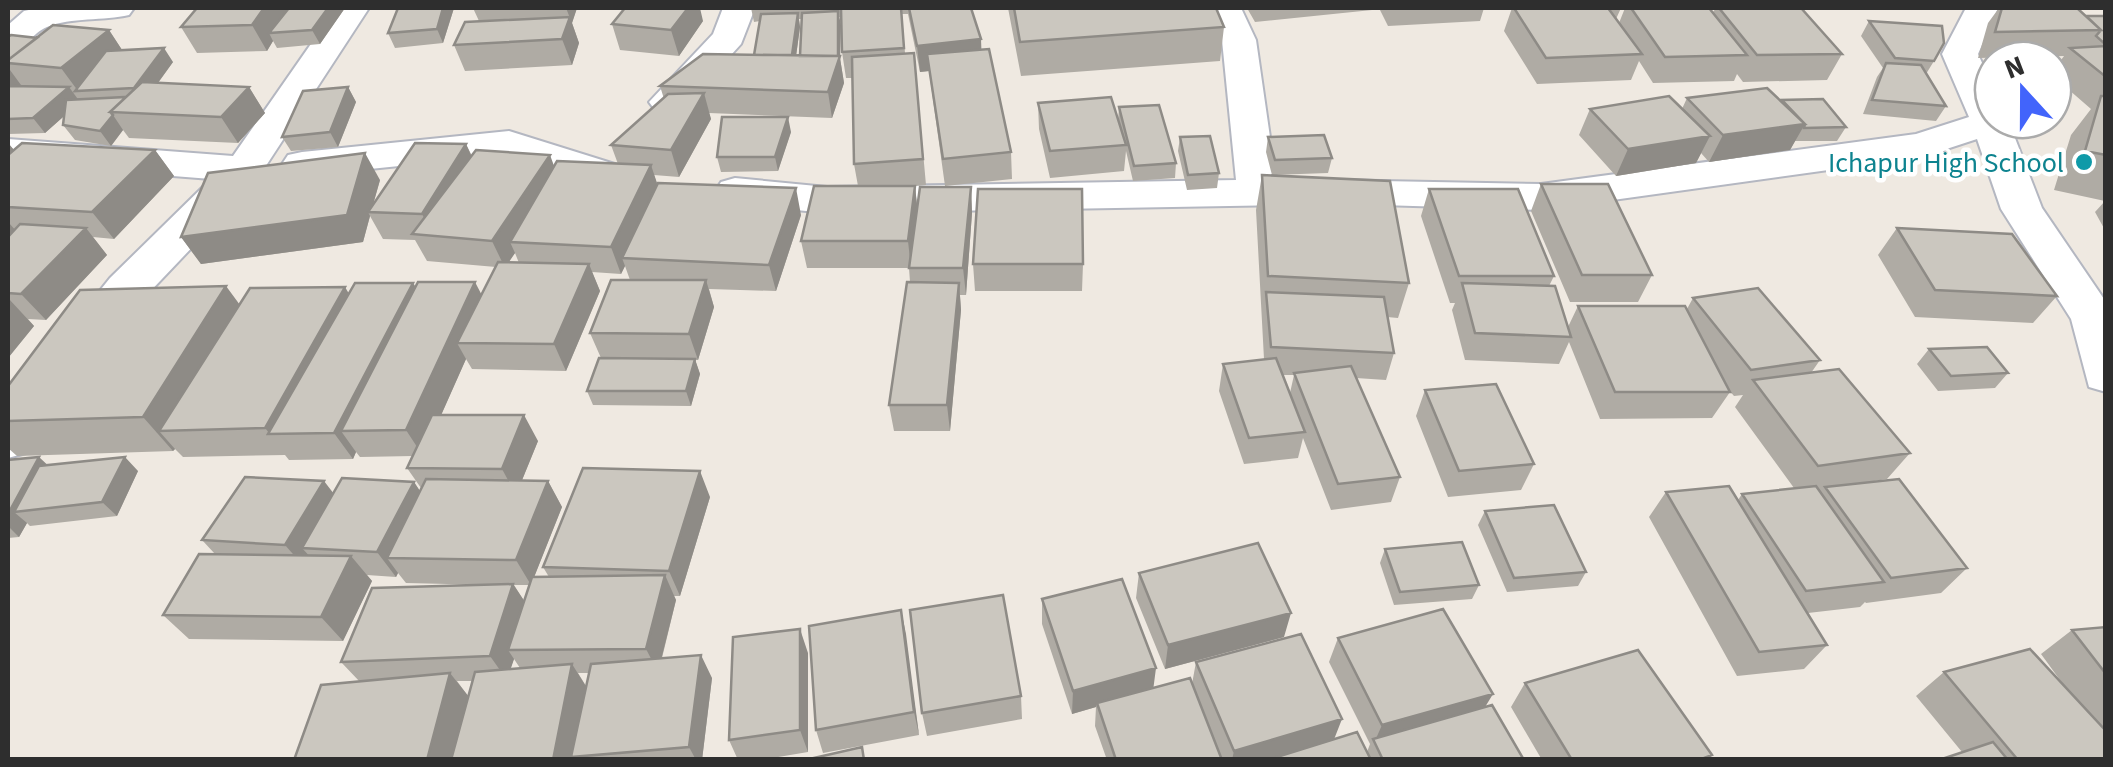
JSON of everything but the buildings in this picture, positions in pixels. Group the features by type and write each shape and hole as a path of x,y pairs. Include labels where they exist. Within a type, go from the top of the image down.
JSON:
{"street":[{"path":"8,42 36,18 117,8"},
{"path":"8,438 126,289 244,168 352,8"},
{"path":"622,151 729,37 740,8"},
{"path":"1224,8 1239,40 1258,194"},
{"path":"1973,83 1960,54 1982,8"},
{"path":"8,150 244,168 509,144 622,151 673,185 827,200 1349,191 1542,197 1922,145 1973,128"},
{"path":"1997,140 2022,209 2094,318 2106,375"}],"place":[{"name":"Ichapur High School","path":"2084,162"}]}
